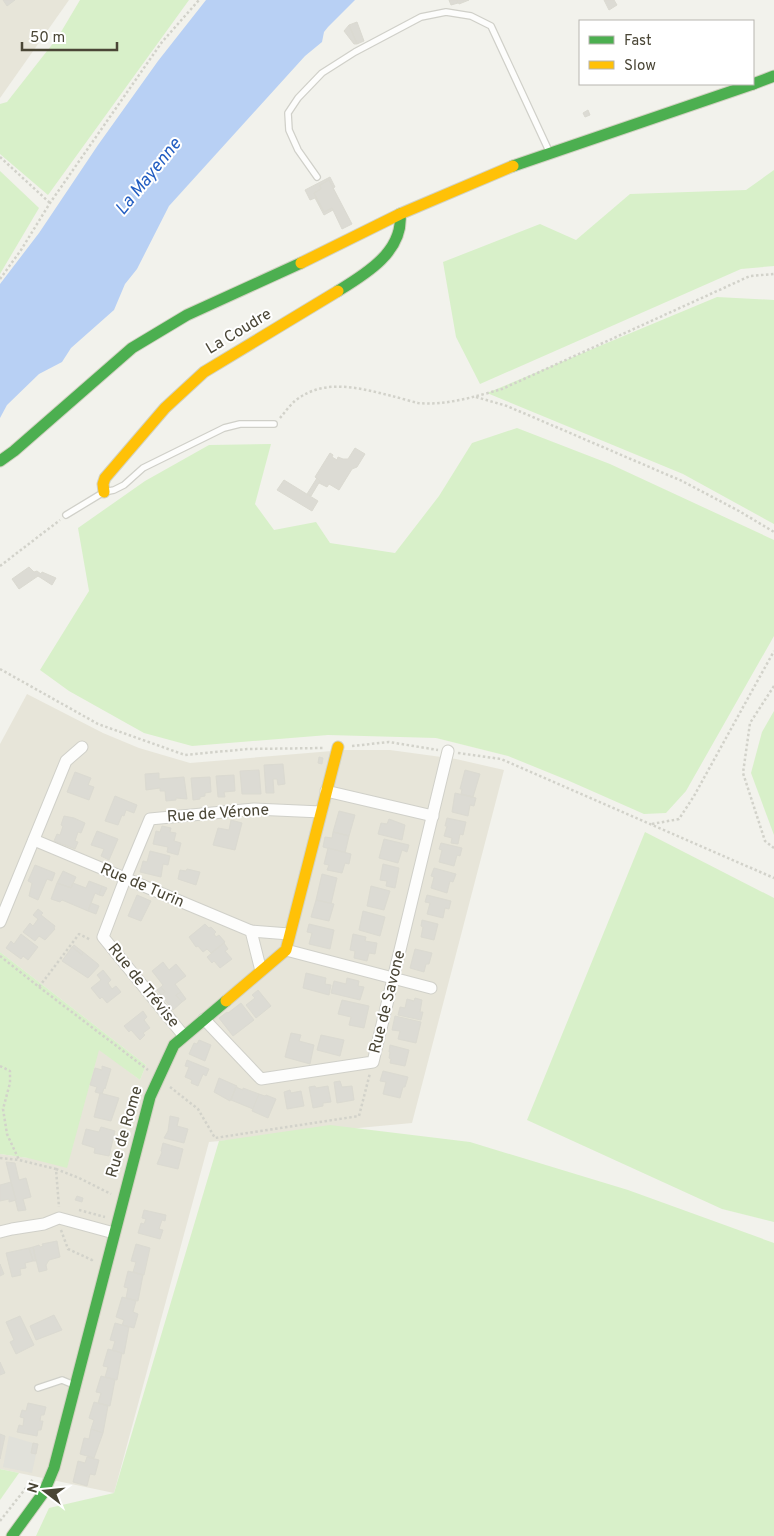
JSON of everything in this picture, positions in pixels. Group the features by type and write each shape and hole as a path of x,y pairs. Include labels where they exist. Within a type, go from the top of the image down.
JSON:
{"street":[{"path":"754,84 774,76"},
{"path":"0,461 14,451 132,348 187,315 263,281 400,214 514,165 750,85"},
{"name":"La Coudre","path":"104,492 103,484 105,478 165,408 204,372 356,280 381,261 394,244 401,224 400,214"},
{"path":"0,922 66,761 82,747"},
{"path":"338,747 286,950 431,988"},
{"name":"Rue de Savone","path":"204,1019 261,1080 373,1062 448,751"},
{"path":"326,791 432,816"},
{"name":"Rue de Vérone","path":"125,879 150,819 254,809 321,812"},
{"name":"Rue de Turin","path":"34,840 251,931 289,934"},
{"name":"Rue de Trévise","path":"125,879 103,937 184,1036"},
{"path":"251,931 261,971"},
{"name":"Rue de Rome","path":"12,1536 44,1492 54,1468 150,1097 174,1045 286,950"},
{"path":"0,1232 12,1228 44,1224 59,1218 114,1233"}],"lane":[{"path":"316,177 298,150 289,130 288,113 298,98 322,73 354,52 421,17 446,12 471,16 491,26 550,153"},
{"path":"66,515 104,492 119,488 143,468 224,428 240,424 274,424"},
{"path":"38,1388 62,1380 75,1386"}],"path":[{"path":"0,279 21,250 50,203 162,42 199,0"},
{"path":"0,157 50,203"},
{"path":"274,424 294,401 311,391 328,386 344,386 419,403 475,397 502,388 750,276 774,274"},
{"path":"475,397 507,406 682,481 774,532"},
{"path":"0,566 66,515"},
{"path":"650,824 679,819 694,796 774,651"},
{"path":"0,669 98,724 185,755 247,750 338,747 389,742 501,759 774,878"},
{"path":"774,686 750,723 743,772 765,841 774,848"},
{"path":"39,987 79,934 96,942 103,937"},
{"path":"0,956 198,1109 215,1138 359,1116 373,1062"},
{"path":"0,1066 10,1071 10,1084 3,1109 7,1134 19,1160"},
{"path":"0,1158 19,1160 56,1169 110,1194"},
{"path":"56,1169 59,1205"},
{"path":"0,1521 37,1474"}],"shaded area":[{"path":"0,0 69,0 0,98"},
{"path":"27,694 103,733 139,748 190,763 344,750 390,750 456,759 504,770 412,1123 209,1142 114,1493 0,1469 0,1154 28,1158 99,1049 140,1080 146,1065 0,952 0,744"},
{"path":"9,1436 33,1443 31,1453 36,1454 32,1473 3,1467"}],"green space":[{"path":"80,0 189,0 48,195 0,154 0,104 7,102 58,37"},
{"path":"774,170 774,266 741,269 480,384 456,337 443,262 540,224 576,240 630,194 746,190"},
{"path":"0,171 39,208 0,274"},
{"path":"717,297 774,300 774,524 683,474 487,393"},
{"path":"517,428 610,464 774,540 774,636 686,791 666,813 644,814 508,756 436,738 328,735 192,746 144,733 69,691 40,670 89,591 78,528 145,481 209,445 271,444 255,504 274,530 316,522 330,543 395,553 439,496 472,443"},
{"path":"774,711 774,835 751,773 762,732"},
{"path":"645,832 774,898 774,1222 722,1209 527,1120"},
{"path":"0,952 146,1065 140,1080 99,1050 67,1168 28,1158 0,1154"},
{"path":"330,1125 470,1142 628,1190 774,1243 774,1536 36,1536 49,1508 114,1493 219,1141"},
{"path":"0,1469 19,1473 0,1500"}],"water":[{"name":"La Mayenne","path":"206,0 355,0 324,32 322,42 305,56 169,206 137,269 125,284 114,310 71,348 62,362 39,374 7,405 0,418 0,284 39,233 98,145 158,61"}],"building":[{"path":"3,0 15,0 7,6"},
{"path":"449,0 457,0 458,3 451,5"},
{"path":"457,0 469,0 459,4"},
{"path":"604,0 614,0 617,5 609,10"},
{"path":"357,22 364,41 357,44 349,25"},
{"path":"349,25 357,44 354,44 344,31"},
{"path":"588,110 590,115 585,117 583,113"},
{"path":"330,177 335,187 333,188 329,180 320,185 321,189 314,193 324,212 332,208 333,210 324,215 315,198 310,200 305,190"},
{"path":"329,180 352,224 342,229 332,208 324,212 314,193 321,189 320,185"},
{"path":"355,448 365,454 357,467 352,469 339,490 329,484 327,487 319,483 320,481 315,477 330,453 337,460 338,457 348,459"},
{"path":"317,478 320,481 311,496 307,494"},
{"path":"284,480 318,501 312,511 277,490"},
{"path":"29,567 34,572 37,571 41,574 42,572 56,578 52,585 38,576 19,589 12,579"},
{"path":"319,757 323,758 322,764 318,763"},
{"path":"283,764 285,784 278,785 277,779 273,779 274,793 266,793 264,765"},
{"path":"259,770 261,794 242,794 240,771"},
{"path":"465,770 480,774 473,797 461,794 462,789 460,789"},
{"path":"75,772 91,778 88,785 94,787 89,800 67,792"},
{"path":"159,773 159,779 184,777 187,799 176,798 176,800 166,801 165,791 160,791 160,788 146,790 145,774"},
{"path":"234,775 235,791 224,792 225,797 218,797 216,776"},
{"path":"210,777 211,792 205,793 205,796 200,797 200,799 193,800 191,778"},
{"path":"455,793 476,798 474,806 470,805 468,816 452,812"},
{"path":"115,796 137,805 134,813 126,810 118,825 105,821"},
{"path":"339,811 355,815 349,836 333,832"},
{"path":"64,816 85,823 81,833 78,832 75,841 78,842 75,849 54,841 57,834 60,835"},
{"path":"447,818 466,822 463,835 460,834 458,844 451,843 452,838 444,836"},
{"path":"389,819 405,825 402,840 378,834 381,823 387,824"},
{"path":"231,820 242,823 235,850 213,845 218,828 229,830"},
{"path":"162,826 171,828 170,832 176,833 174,841 181,843 178,855 167,852 168,847 153,844 156,831 160,832"},
{"path":"97,831 118,839 109,860 101,856 104,849 91,845"},
{"path":"333,832 349,836 345,853 323,847 325,837 332,838"},
{"path":"384,839 409,845 407,852 402,850 398,863 379,858"},
{"path":"441,843 462,848 460,856 457,855 454,866 439,862 442,850 439,849"},
{"path":"328,848 351,854 349,864 345,863 342,873 327,870 329,865 324,864"},
{"path":"150,851 170,856 168,865 163,864 161,877 140,872 143,861 147,862"},
{"path":"383,864 399,868 395,888 386,886 387,881 380,880"},
{"path":"35,865 55,873 52,881 47,879 38,900 29,896 32,883 28,881"},
{"path":"434,868 456,874 453,882 450,881 447,893 431,888 434,877 431,876"},
{"path":"187,869 200,872 196,885 178,879 180,870 186,871"},
{"path":"63,871 76,877 71,888 57,883"},
{"path":"322,874 337,878 331,904 316,900"},
{"path":"89,881 102,886 99,895 95,893 88,911 62,900 60,902 51,899 57,883 71,888 73,883 86,888"},
{"path":"102,886 107,888 103,896 99,895"},
{"path":"371,886 390,891 384,910 367,906"},
{"path":"137,895 151,901 141,921 128,916"},
{"path":"427,895 451,901 449,909 445,908 443,918 427,914 430,903 425,902"},
{"path":"316,900 334,904 329,921 311,917"},
{"path":"91,903 99,906 96,914 88,911"},
{"path":"38,909 43,913 41,915 55,926 55,929 45,940 39,936 35,941 23,932 30,923 33,926 38,919 33,915"},
{"path":"363,911 385,917 380,936 359,930"},
{"path":"422,920 438,924 434,940 421,937"},
{"path":"205,924 216,932 214,934 216,937 219,935 225,942 211,953 207,949 203,952 198,946 196,947 189,937"},
{"path":"309,924 334,930 330,949 309,944 312,933 307,932"},
{"path":"21,934 38,947 28,960 23,956 21,959 6,948 11,941 14,944"},
{"path":"353,934 366,937 365,941 377,943 375,954 369,953 367,961 354,958 355,951 350,950"},
{"path":"224,943 228,949 225,951 232,959 220,968 207,957"},
{"path":"74,945 83,952 82,955 72,947"},
{"path":"72,947 82,955 83,952 98,964 99,966 88,978 62,961"},
{"path":"415,949 432,953 429,964 426,964 424,972 410,968"},
{"path":"163,962 169,970 176,964 186,976 175,984 181,992 176,995 182,1002 173,1010 161,995 165,992 161,987 163,985 152,971"},
{"path":"103,970 111,980 108,983 112,989 116,986 121,992 107,1003 102,997 100,999 91,988 101,980 97,975"},
{"path":"306,973 326,978 325,984 331,985 329,995 303,988"},
{"path":"347,978 359,981 358,986 364,987 360,1000 331,993 334,981 346,984"},
{"path":"161,987 165,992 161,995 157,990"},
{"path":"258,990 271,1006 256,1018 246,1005 255,998 252,995"},
{"path":"181,992 186,999 182,1002 176,995"},
{"path":"415,998 422,1000 420,1012 423,1012 421,1020 398,1015 400,1007 405,1008 407,999 414,1001"},
{"path":"342,1000 369,1006 364,1028 349,1025 351,1017 338,1014"},
{"path":"241,1003 254,1020 233,1036 219,1018"},
{"path":"143,1011 147,1017 144,1020 150,1028 143,1033 145,1035 140,1040 131,1030 129,1032 124,1026"},
{"path":"395,1016 421,1022 416,1043 398,1039 400,1031 392,1030"},
{"path":"291,1033 301,1035 299,1041 314,1045 310,1064 285,1057"},
{"path":"321,1035 344,1040 340,1056 317,1050"},
{"path":"199,1040 211,1045 205,1061 189,1054 194,1043 197,1044"},
{"path":"390,1045 409,1050 405,1066 390,1063"},
{"path":"187,1060 209,1069 206,1076 203,1074 198,1086 191,1083 192,1080 185,1077 189,1067 185,1066"},
{"path":"102,1066 111,1069 102,1094 95,1092 97,1087 90,1085 95,1068 102,1070"},
{"path":"383,1071 408,1077 400,1098 383,1094 386,1082 380,1081"},
{"path":"219,1078 237,1086 230,1101 214,1092"},
{"path":"340,1081 342,1087 352,1086 354,1100 337,1103 334,1082"},
{"path":"315,1086 316,1088 328,1086 331,1102 323,1103 323,1106 313,1108 309,1087"},
{"path":"236,1087 259,1094 253,1109 231,1100"},
{"path":"290,1090 291,1093 301,1091 304,1106 287,1109 284,1092"},
{"path":"100,1093 119,1098 111,1121 94,1117"},
{"path":"259,1094 276,1099 268,1118 252,1111"},
{"path":"170,1116 179,1118 177,1126 188,1129 184,1143 164,1138 168,1131"},
{"path":"101,1127 115,1131 109,1156 94,1153 95,1148 82,1144 86,1129 99,1132"},
{"path":"163,1143 183,1149 178,1169 157,1164 162,1152"},
{"path":"6,1162 15,1163 19,1180 26,1178 31,1197 23,1199 26,1210 18,1211"},
{"path":"11,1182 16,1200 9,1202 9,1199 0,1201 0,1185"},
{"path":"77,1196 83,1198 82,1202 75,1200"},
{"path":"144,1210 166,1215 165,1221 162,1220 159,1229 163,1230 160,1239 138,1233 141,1223 144,1224 146,1219 142,1218"},
{"path":"57,1241 60,1257 49,1260 46,1265 47,1270 39,1272 33,1247 39,1245 40,1247 43,1246 42,1244"},
{"path":"136,1244 150,1248 144,1275 133,1272 136,1262 131,1261"},
{"path":"33,1247 36,1261 33,1261 29,1248"},
{"path":"29,1248 33,1261 25,1263 26,1268 20,1269 21,1275 12,1277 6,1253"},
{"path":"0,1264 4,1274 0,1276"},
{"path":"128,1271 143,1275 138,1301 126,1298 128,1288 124,1287"},
{"path":"122,1297 136,1301 133,1312 138,1314 134,1328 122,1325 124,1320 116,1317"},
{"path":"54,1315 62,1330 36,1340 30,1326"},
{"path":"20,1316 34,1345 16,1354 10,1342 14,1340 6,1322"},
{"path":"115,1323 129,1327 124,1354 112,1351 115,1341 110,1340"},
{"path":"108,1349 122,1353 117,1380 105,1377 108,1367 103,1366"},
{"path":"0,1362 5,1373 0,1375"},
{"path":"101,1376 115,1380 110,1406 98,1403 101,1393 96,1392"},
{"path":"94,1402 108,1406 103,1433 91,1429 94,1420 89,1418"},
{"path":"28,1403 46,1407 44,1415 41,1415 40,1421 43,1421 37,1436 17,1432 19,1425 23,1426 24,1418 20,1417 22,1410 26,1411"},
{"path":"91,1429 103,1433 94,1458 80,1454 84,1438 89,1439"},
{"path":"0,1434 5,1436 0,1459"},
{"path":"33,1443 38,1444 36,1454 31,1453"},
{"path":"87,1457 99,1460 95,1475 90,1474 87,1486 73,1482 78,1461 85,1463"}],"traffic: fast":[{"path":"754,84 774,76"},
{"path":"513,166 750,85"},
{"path":"338,291 371,269 390,250 400,227 400,214"},
{"path":"0,461 14,451 132,348 187,315 301,263"},
{"path":"12,1536 44,1492 54,1468 150,1097 174,1045 226,1001"}],"traffic: slow":[{"path":"301,263 400,214 513,166"},
{"path":"104,492 103,484 105,478 165,408 204,372 338,291"},
{"path":"226,1001 286,950 338,747"}]}
